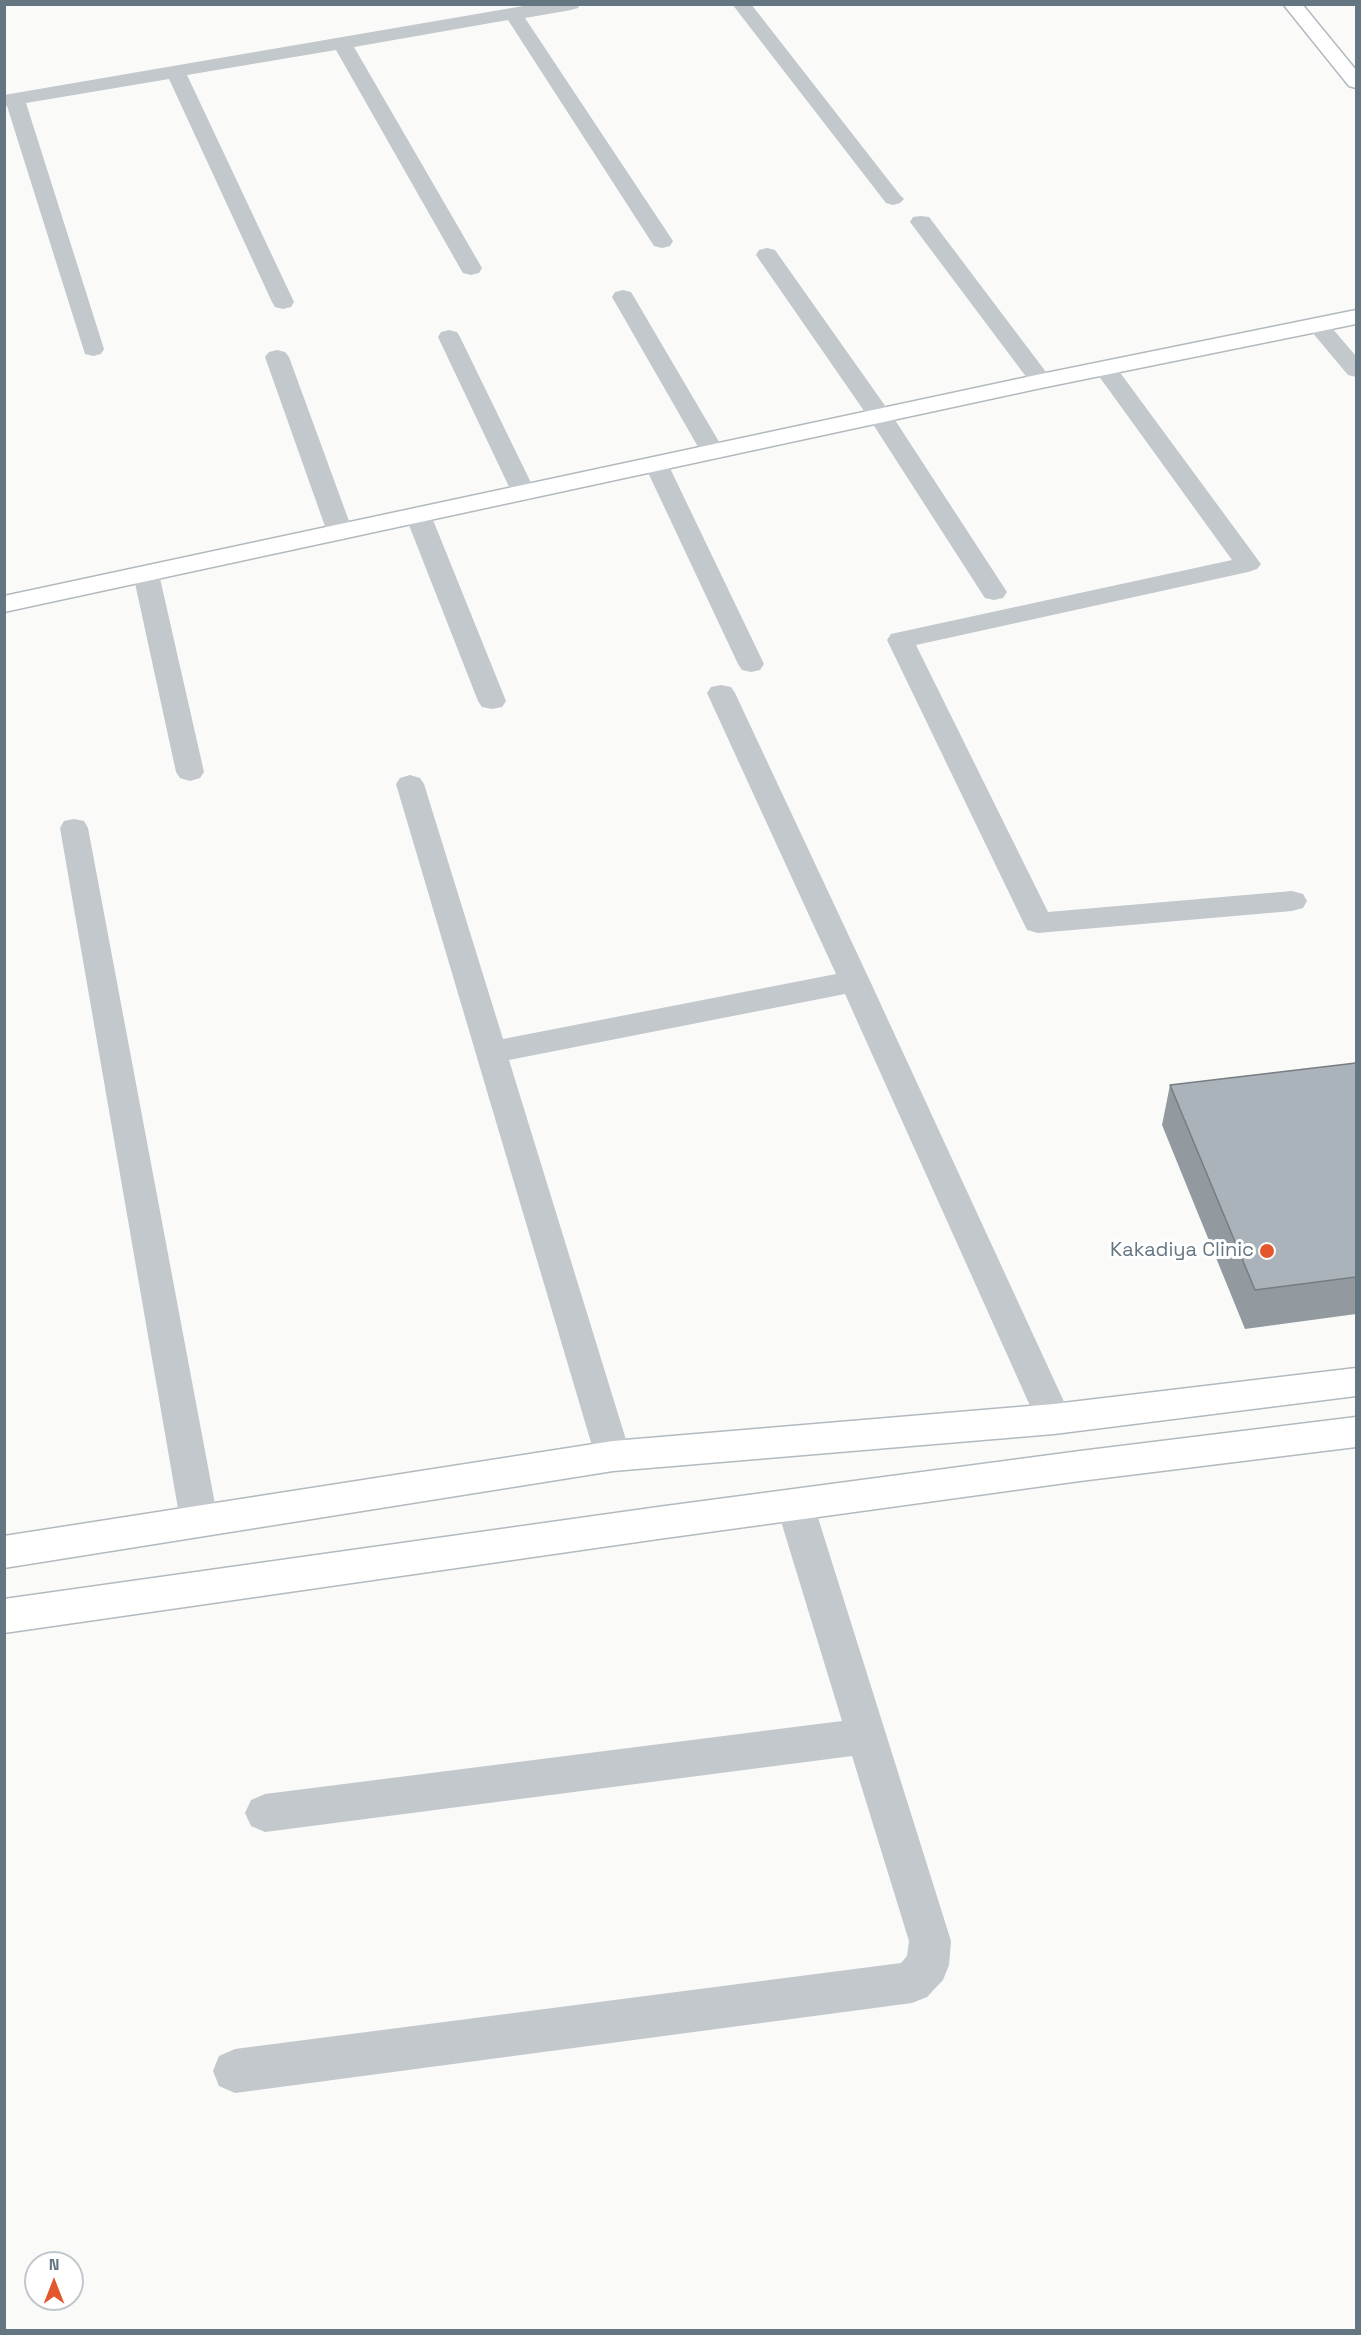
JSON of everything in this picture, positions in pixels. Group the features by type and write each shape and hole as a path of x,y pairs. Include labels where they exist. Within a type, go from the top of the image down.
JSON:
{"street":[{"path":"93,349 10,100 571,4"},
{"path":"741,4 893,199"},
{"path":"1292,4 1356,82"},
{"path":"513,14 662,241"},
{"path":"342,43 471,268"},
{"path":"176,72 283,302"},
{"path":"921,222 1041,381"},
{"path":"767,255 881,417 994,592"},
{"path":"623,297 713,452"},
{"path":"4,604 1041,381 1356,317"},
{"path":"1317,326 1356,370"},
{"path":"449,336 524,493"},
{"path":"277,357 340,532"},
{"path":"1105,368 1248,564 900,640 1038,923 1292,901"},
{"path":"656,464 751,664"},
{"path":"418,515 492,701"},
{"path":"146,574 190,772"},
{"path":"721,693 1054,1419"},
{"path":"411,784 613,1456"},
{"path":"74,828 199,1520"},
{"path":"491,1052 855,981"},
{"path":"4,1552 613,1456 1054,1419 1356,1382"},
{"path":"4,1616 262,1578 1080,1466 1356,1432"},
{"path":"235,2071 912,1982 928,1965 930,1941 795,1505"},
{"path":"266,1814 865,1736"}],"building":[{"path":"1356,1063 1356,1277 1255,1290 1170,1085"}],"place":[{"name":"Kakadiya Clinic","path":"1267,1251"}]}
